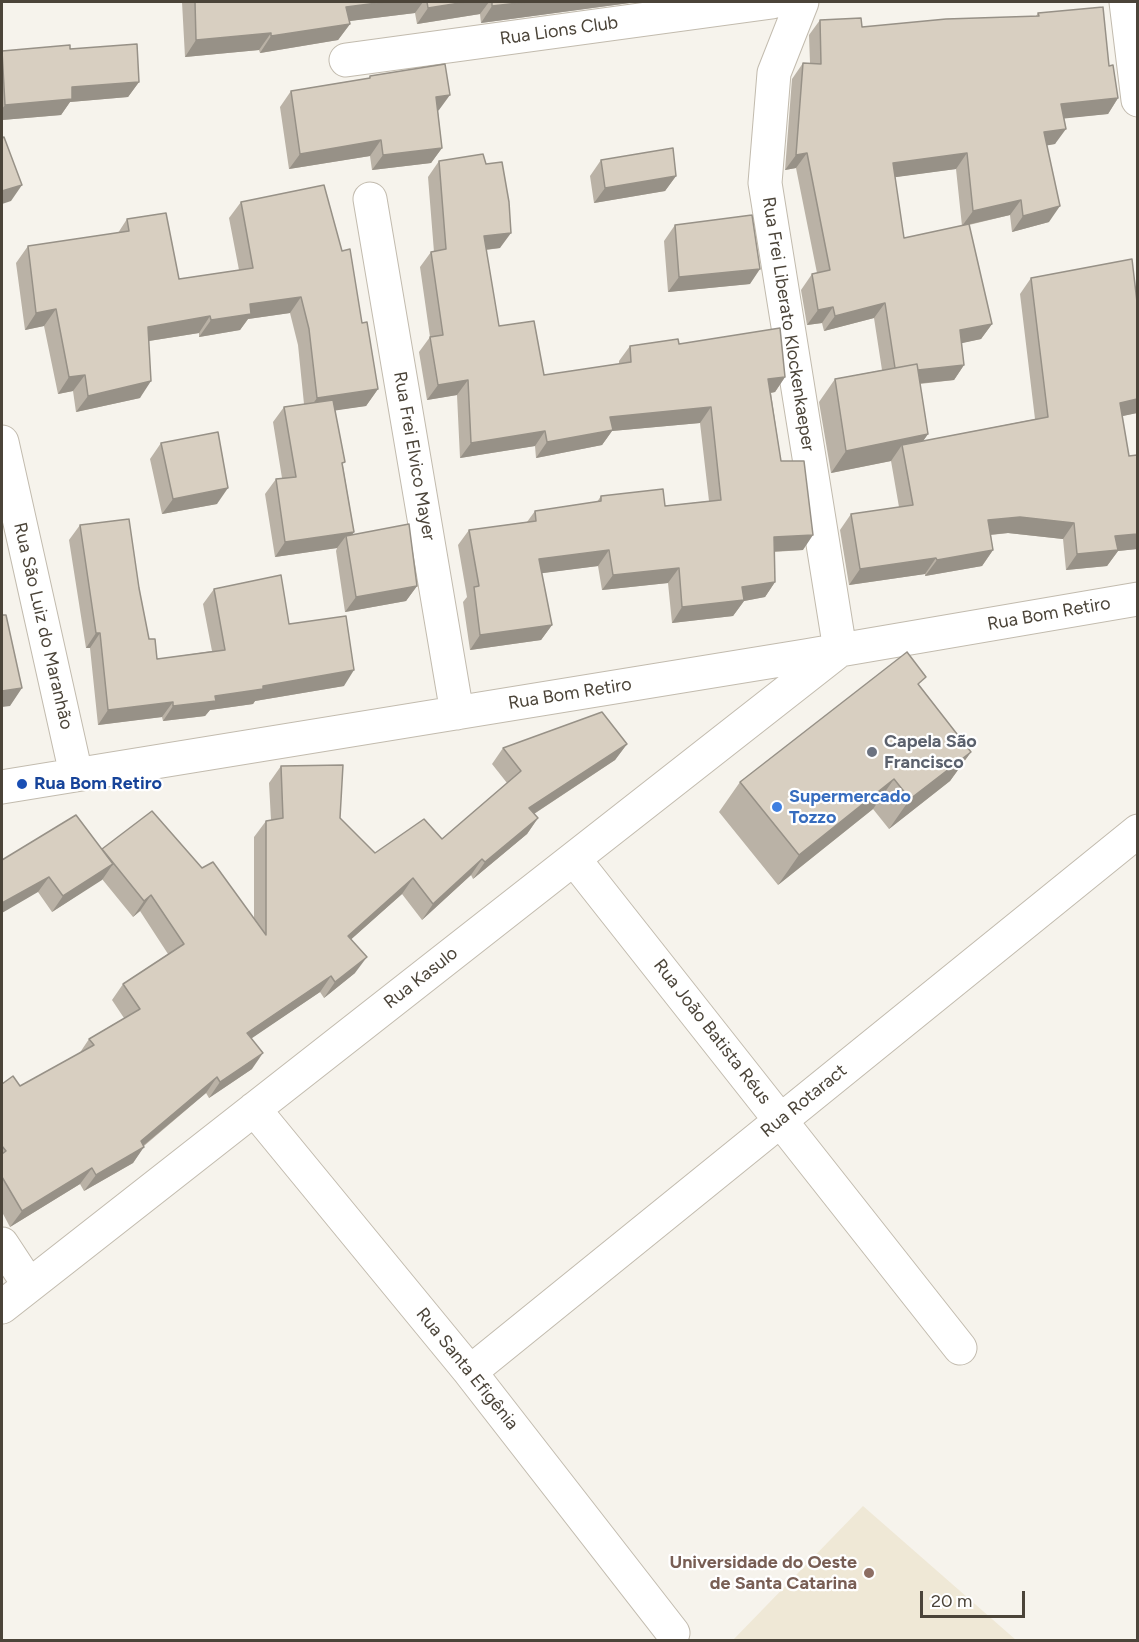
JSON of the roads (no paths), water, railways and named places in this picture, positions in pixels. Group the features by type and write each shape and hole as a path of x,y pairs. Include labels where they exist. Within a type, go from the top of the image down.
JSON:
{"street":[{"name":"Rua Lions Club","path":"346,60 772,2"},
{"name":"Rua Frei Liberato Klockenkaeper","path":"802,2 774,73 765,183 840,650"},
{"path":"1126,2 1137,100"},
{"name":"Rua Frei Elvico Mayer","path":"370,200 457,713"},
{"name":"Rua São Luiz do Maranhão","path":"2,442 76,774"},
{"name":"Rua Bom Retiro","path":"2,787 1137,599"},
{"name":"Rua Kasulo","path":"2,1307 840,650"},
{"name":"Rua Rotaract","path":"470,1372 1137,831"},
{"name":"Rua João Batista Réus","path":"574,859 960,1348"},
{"name":"Rua Santa Efigênia","path":"254,1109 470,1372 673,1633"},
{"path":"2,1244 29,1285"}],"place":[{"name":"Capela São Francisco","path":"872,752"},
{"name":"Rua Bom Retiro","path":"22,784"},
{"name":"Supermercado Tozzo","path":"777,807"},
{"name":"Universidade do Oeste de Santa Catarina","path":"869,1573"}]}
